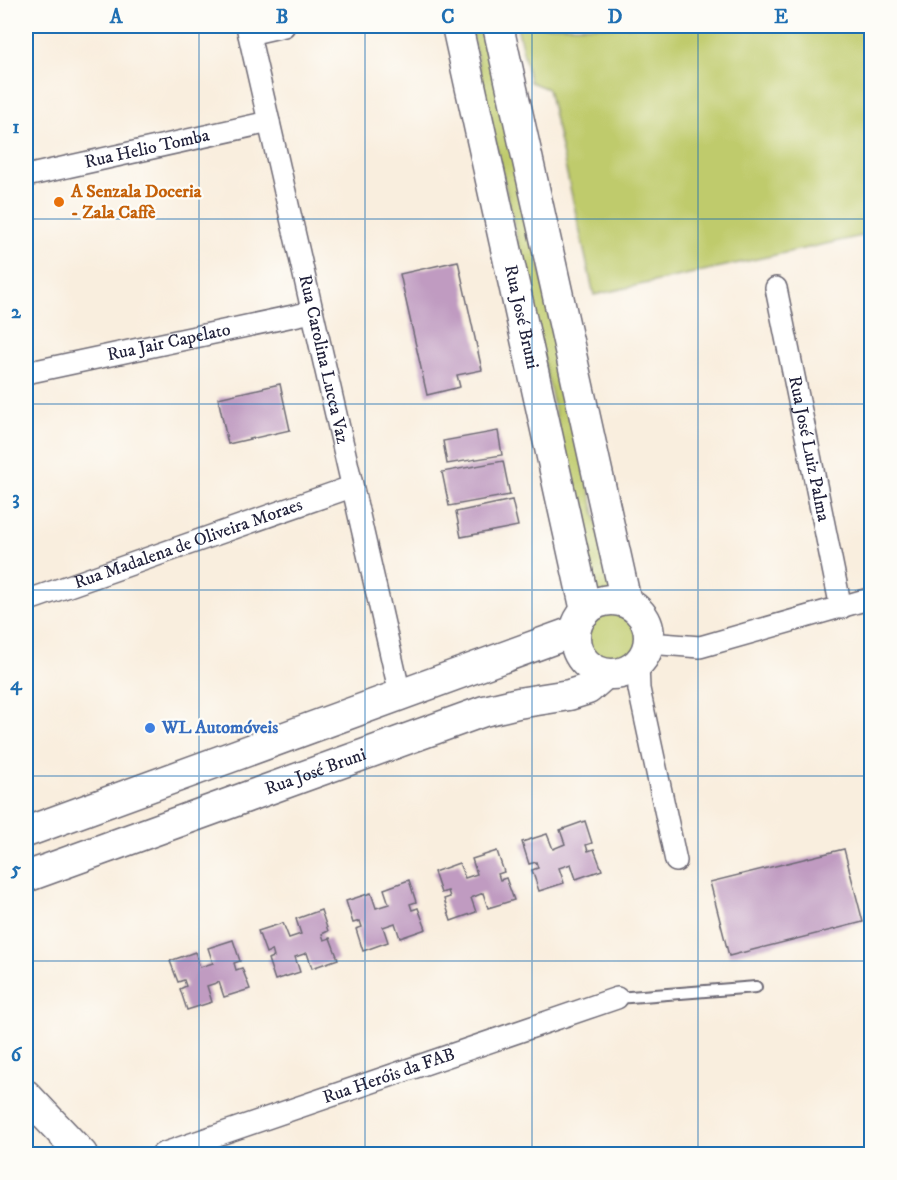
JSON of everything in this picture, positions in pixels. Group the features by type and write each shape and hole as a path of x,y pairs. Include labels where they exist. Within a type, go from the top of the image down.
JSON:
{"street":[{"path":"248,30 284,26"},
{"name":"Rua José Bruni","path":"457,26 580,621"},
{"path":"498,26 626,602"},
{"name":"Rua Carolina Lucca Vaz","path":"248,30 400,694"},
{"name":"Rua Helio Tomba","path":"26,176 269,122"},
{"name":"Rua José Luiz Palma","path":"777,288 841,608"},
{"name":"Rua Jair Capelato","path":"26,374 312,312"},
{"name":"Rua Madalena de Oliveira Moraes","path":"26,601 351,487"},
{"path":"676,861 639,689 644,653 649,630 645,619 637,609 626,602 616,600 594,604 580,621 575,645 581,658 591,668 605,674 616,674 628,671 644,653 700,647 872,598"},
{"path":"26,832 400,694 580,621"},
{"name":"Rua José Bruni","path":"26,878 484,711 569,695 588,689 605,674"},
{"name":"Rua Heróis da FAB","path":"162,1155 616,998"},
{"path":"26,1095 82,1155"}],"lane":[{"path":"616,998 756,987"}],"green space":[{"path":"470,26 486,26 613,594 596,597"},
{"path":"517,26 871,26 871,234 594,295 548,89 530,82"},
{"path":"613,611 623,613 632,619 638,628 640,638 638,648 632,657 623,663 613,665 603,663 594,657 588,648 586,638 588,628 594,619 603,613"}],"building":[{"path":"458,261 482,370 457,375 460,387 427,395 400,274"},
{"path":"280,384 290,430 228,444 218,398"},
{"path":"498,431 502,455 447,464 443,441"},
{"path":"503,461 510,495 449,506 442,472"},
{"path":"512,500 518,526 461,537 456,512"},
{"path":"585,821 592,843 586,845 588,851 594,849 602,870 576,879 571,864 559,868 564,883 539,891 532,870 538,868 536,862 529,864 522,842 547,834 553,849 565,844 560,830"},
{"path":"844,849 863,922 729,956 710,882"},
{"path":"497,851 504,872 498,874 500,880 506,878 514,900 488,908 483,893 471,898 476,912 451,921 444,899 450,897 448,891 441,893 434,872 459,863 465,878 477,874 472,859"},
{"path":"409,880 416,902 410,904 412,910 418,908 426,929 400,938 395,923 383,927 388,942 363,951 356,929 362,927 360,921 353,923 346,901 371,893 376,908 389,904 384,889"},
{"path":"321,910 328,931 322,934 324,940 330,938 338,959 312,968 307,953 295,957 300,972 275,980 268,959 274,957 272,950 266,953 258,931 283,923 289,938 301,934 296,919"},
{"path":"233,940 240,961 234,963 236,970 242,968 250,989 224,997 219,982 207,986 212,1002 187,1010 180,989 186,986 184,980 178,982 170,961 195,952 200,967 213,963 208,948"}],"place":[{"name":"A Senzala Doceria - Zala Caffè","path":"59,202"},
{"name":"WL Automóveis","path":"150,728"}]}
